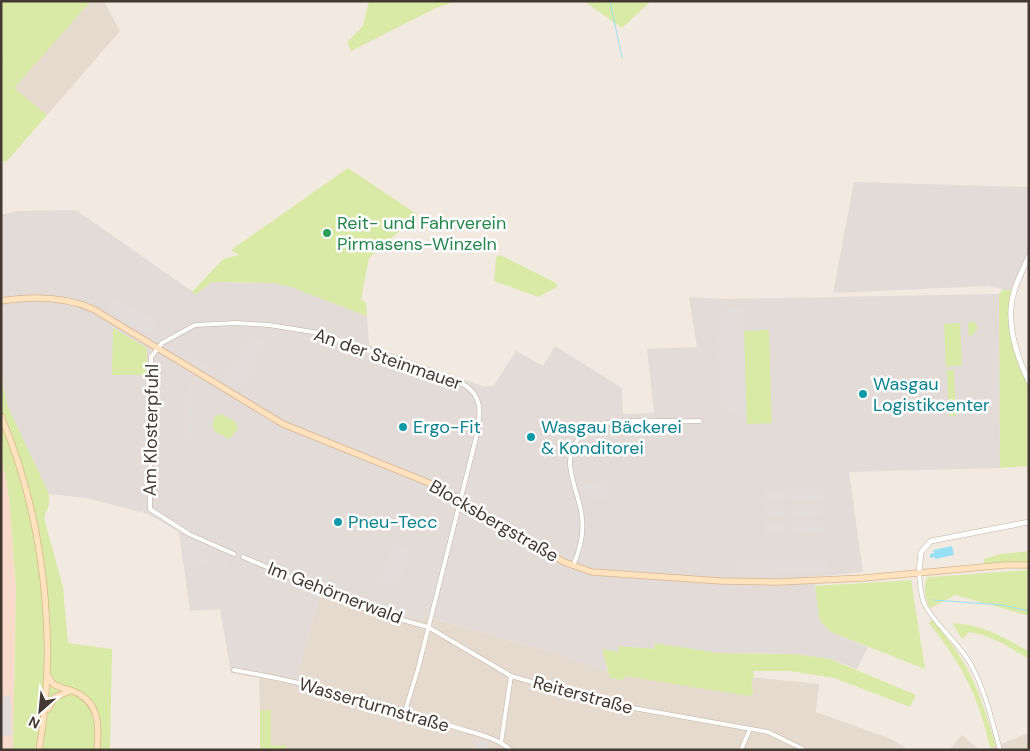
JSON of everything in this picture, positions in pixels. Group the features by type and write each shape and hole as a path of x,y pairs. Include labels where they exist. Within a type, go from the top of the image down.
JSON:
{"main road":[{"name":"Blocksbergstraße","path":"1,301 46,298 77,303 109,317 283,424 430,483 460,498 573,566 605,574 734,582 834,580 969,568 1029,565"},
{"path":"1,416 18,464 36,538 46,618 48,674 44,723 39,750"},
{"path":"48,674 53,684 86,699 95,712 98,723 97,750"},
{"path":"44,723 52,699 64,692 72,691"}],"street":[{"path":"1029,256 1014,292 1011,312 1015,343 1029,382"},
{"name":"An der Steinmauer","path":"158,347 175,334 195,325 236,323 284,326 319,333 463,384 474,392 481,409 460,498"},
{"name":"Am Klosterpfuhl","path":"158,347 153,353 151,360 150,509 189,534 234,554"},
{"path":"573,566 581,546 583,518 569,461 572,449 579,437 592,426 608,423 700,421"},
{"path":"405,711 460,498"},
{"path":"1000,750 986,703 972,666 958,645 926,607 922,596 919,573 921,552 931,540 1029,522"},
{"name":"Im Gehörnerwald","path":"243,557 370,611 428,627"},
{"name":"Reiterstraße","path":"428,627 511,676 613,705 768,732 806,750"},
{"name":"Wasserturmstraße","path":"234,670 305,684 405,711 501,743 511,750"},
{"path":"501,743 511,676"},
{"path":"741,750 750,729"}],"shaded area":[{"path":"91,1 104,1 120,31 47,115 13,88"},
{"path":"854,182 1029,187 1029,258 1014,292 989,286 833,293"},
{"path":"76,210 196,294 212,282 274,283 291,287 367,316 369,345 485,387 494,385 516,351 543,366 555,346 622,388 623,414 654,413 647,349 697,347 689,297 728,299 999,294 1000,468 849,472 863,572 814,577 820,621 831,632 868,647 857,669 830,659 795,654 719,653 655,643 654,649 619,646 619,652 603,650 608,672 540,649 425,616 423,621 378,610 322,587 296,679 263,671 259,678 231,673 220,609 190,611 179,532 148,514 87,498 49,494 8,407 1,376 1,215 19,211"},
{"path":"114,297 157,322 150,334 109,310"},
{"path":"742,307 746,416 737,417 720,403 718,333 720,332 720,312 727,308"},
{"path":"251,336 263,341 245,388 227,381 227,374"},
{"path":"179,348 208,366 205,371 177,353"},
{"path":"189,385 192,385 192,439 188,438"},
{"path":"1,454 9,495 16,588 13,750 1,750"},
{"path":"606,481 610,498 586,499 583,485"},
{"path":"821,488 822,500 792,501 792,498 784,499 784,501 764,502 764,491"},
{"path":"822,504 823,515 793,516 793,505"},
{"path":"785,505 785,516 765,517 765,506"},
{"path":"823,520 824,532 794,533 793,521"},
{"path":"765,522 785,522 785,533 765,534"},
{"path":"181,533 206,546 206,548 230,555 225,567 221,567 225,557 206,550 207,565 186,568"},
{"path":"394,543 411,550 396,587 379,581"},
{"path":"826,559 827,573 741,575 740,562"},
{"path":"322,587 378,610 423,620 424,616 540,649 608,672 611,678 623,680 625,676 753,693 751,677 819,684 816,712 891,739 909,750 286,750 286,745 271,746 271,710 260,710 259,678 262,671 296,678"},
{"path":"11,695 12,735 1,737 1,697"},
{"path":"1029,733 1029,750 986,750 996,746"},
{"path":"962,735 980,750 949,750"},
{"path":"475,740 487,742 487,750 475,750"}],"green space":[{"path":"1,1 91,1 14,88 47,115 6,162 1,161"},
{"path":"369,1 457,1 436,8 351,51 347,42 363,26"},
{"path":"584,1 651,1 622,28"},
{"name":"Reit- und Fahrverein Pirmasens-Winzeln","path":"348,168 418,215 369,258 361,299 366,303 367,316 291,287 274,283 212,282 196,294 192,292 223,259 239,255 231,250"},
{"path":"500,255 556,283 557,287 538,297 494,281 496,257"},
{"path":"1004,289 1014,292 1013,335 1029,382 1029,466 1000,468 999,294"},
{"path":"968,322 976,323 978,328 969,338"},
{"path":"960,323 962,365 946,367 944,324"},
{"path":"113,328 147,348 147,373 144,375 112,375"},
{"path":"769,330 772,423 747,424 744,331"},
{"path":"954,370 956,416 949,416 947,371"},
{"path":"1,376 8,407 49,494 49,505 44,518 63,587 68,643 112,649 110,750 13,750 16,588 9,495 1,454"},
{"path":"221,414 236,422 238,429 229,439 216,432 212,427 215,416"},
{"path":"1029,551 1029,569 1001,563 984,563 984,559 1001,554"},
{"path":"1029,570 1029,616 956,595 930,608 926,597 925,586 927,578"},
{"path":"911,580 925,669 831,632 820,621 815,586"},
{"path":"932,620 965,665 979,694 996,746 990,748 986,729 975,697 960,667 929,623"},
{"path":"952,623 981,628 999,636 1029,652 1029,659 1002,643 983,635 969,632 962,639"},
{"path":"655,643 719,653 795,654 830,659 916,695 910,707 834,678 790,671 753,671 754,678 751,678 753,693 749,696 625,676 623,680 611,678 602,649 619,652 619,646 654,649"},
{"path":"260,710 271,710 271,746 286,745 286,750 260,750"}],"water":[{"path":"952,546 954,555 935,559 935,557 930,558 930,554 934,553 933,550"}],"waterway":[{"path":"610,1 622,58"},
{"path":"933,600 1002,605 1029,611"}],"place":[{"name":"Reit- und Fahrverein Pirmasens-Winzeln","path":"327,233"},
{"name":"Wasgau Logistikcenter","path":"863,394"},
{"name":"Ergo-Fit","path":"403,427"},
{"name":"Wasgau Bäckerei & Konditorei","path":"531,437"},
{"name":"Pneu-Tecc","path":"338,522"}]}
